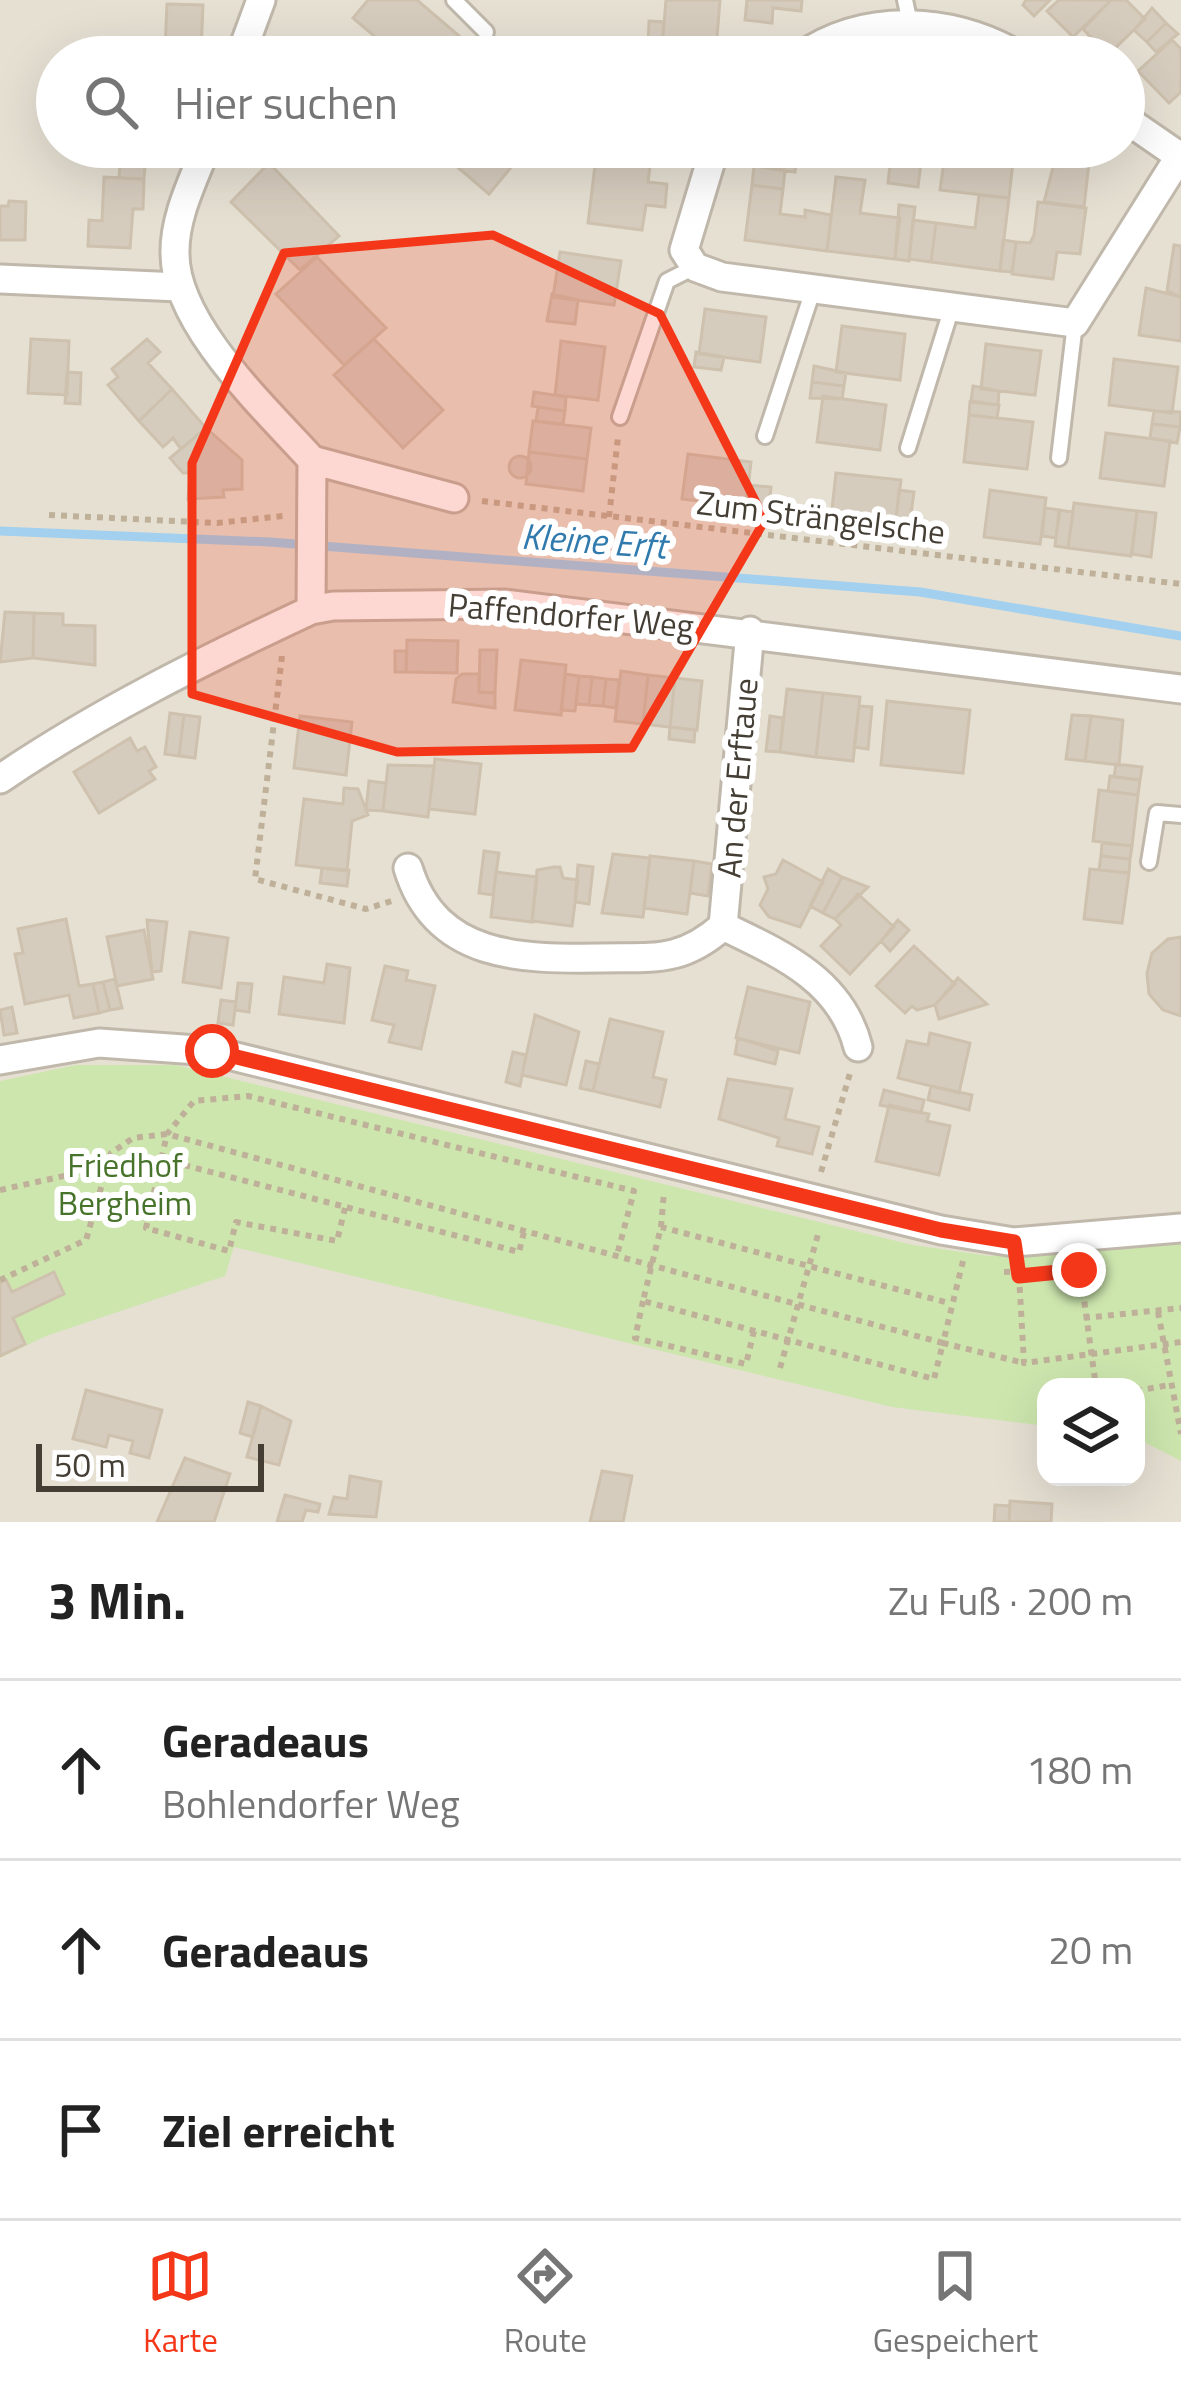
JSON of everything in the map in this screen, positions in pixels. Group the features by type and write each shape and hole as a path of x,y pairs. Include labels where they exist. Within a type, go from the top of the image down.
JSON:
{"street":[{"path":"248,36 261,0"},
{"path":"832,36 908,11 975,36"},
{"path":"709,168 684,250 695,267 722,277 1076,323 1180,155 1145,132"},
{"path":"198,168 182,209 175,253 179,287 231,371 312,460 454,498"},
{"path":"0,279 179,287"},
{"path":"298,616 310,578 300,506 312,460"},
{"name":"Paffendorfer Weg","path":"0,778 63,736 298,616 506,604 1181,688"},
{"name":"An der Erftaue","path":"723,926 751,631"},
{"name":"An der Erftaue","path":"412,881 440,922 495,954 676,957 723,926"},
{"name":"An der Erftaue","path":"723,926 788,958 833,993 852,1023 858,1047"},
{"path":"0,1060 99,1043 212,1051 813,1198 1014,1242 1181,1228"}],"lane":[{"path":"454,0 486,32"},
{"path":"620,417 667,281 695,267"},
{"path":"765,436 813,290"},
{"path":"908,448 952,307"},
{"path":"1059,458 1076,323"},
{"path":"1150,862 1157,813 1181,815"}],"path":[{"path":"609,517 620,417"},
{"name":"Zum Strängelsche","path":"454,498 1181,584"},
{"path":"49,515 217,523 300,506"},
{"path":"298,616 254,879 366,909 412,881"},
{"path":"813,1198 858,1047"},
{"path":"345,1208 337,1241 236,1222 229,1251 146,1228 166,1134 194,1101 248,1096 634,1191 617,1255"},
{"path":"0,1280 86,1240 112,1153 133,1138 166,1134 1024,1363 1181,1342"},
{"path":"161,1159 519,1252 524,1232"},
{"path":"0,1190 105,1167"},
{"path":"664,1192 661,1227 634,1338 746,1364 754,1331"},
{"path":"661,1227 806,1269 950,1303"},
{"path":"780,1368 819,1231"},
{"path":"1014,1242 1024,1363"},
{"path":"644,1301 934,1379 960,1261 980,1266"},
{"path":"1000,1270 1019,1276 1079,1270 1095,1378"},
{"path":"1084,1318 1181,1308"},
{"path":"1158,1312 1181,1434"},
{"path":"1145,1389 1169,1385"}],"highlighted area":[{"path":"493,235 660,314 765,520 632,748 397,752 192,694 192,463 284,253"}],"shaded area":[{"path":"0,0 1181,0 1181,1522 0,1522"}],"green space":[{"name":"Friedhof Bergheim","path":"76,1065 176,1065 913,1245 990,1256 1181,1234 1181,1461 1145,1443 1145,1378 1037,1378 1037,1425 892,1407 234,1247 225,1276 46,1336 0,1358 0,1081"}],"building":[{"path":"368,0 417,0 459,36 374,36 353,18"},
{"path":"666,0 720,0 717,36 663,36"},
{"path":"747,0 802,0 801,11 773,8 772,23 745,20"},
{"path":"1026,0 1050,0 1034,16 1023,5"},
{"path":"1059,0 1109,2 1074,36 1047,11"},
{"path":"1111,0 1126,0 1145,19 1128,36 1090,36 1083,29"},
{"path":"167,4 203,5 202,36 166,36"},
{"path":"1152,8 1166,23 1147,42 1134,30"},
{"path":"649,21 664,22 663,36 648,36"},
{"path":"1166,23 1178,34 1156,52 1147,42"},
{"path":"1172,40 1181,49 1181,92 1169,103 1145,78 1145,65"},
{"path":"120,168 145,168 144,179 119,178"},
{"path":"264,168 274,168 339,236 300,270 231,202"},
{"path":"459,168 510,168 489,194"},
{"path":"595,168 650,168 648,182 667,184 665,207 646,205 642,230 588,223"},
{"path":"754,168 785,170 783,189 752,185"},
{"path":"890,168 920,168 918,187 888,183"},
{"path":"943,168 1012,168 1009,198 940,190"},
{"path":"1053,168 1088,168 1084,207 1044,202"},
{"path":"104,177 144,179 143,209 133,209 130,248 88,246 89,220 102,221"},
{"path":"836,177 865,180 860,213 900,218 895,259 827,251"},
{"path":"752,185 783,189 780,214 805,217 805,210 831,215 827,251 745,240"},
{"path":"979,195 1009,198 1000,271 931,262 936,223 975,228"},
{"path":"9,201 26,202 25,240 0,240 0,206 8,206"},
{"path":"1038,202 1086,208 1080,254 1057,252 1053,279 1012,274 1016,242 1030,243 1034,235"},
{"path":"899,205 915,207 909,261 895,259"},
{"path":"913,220 936,223 931,262 909,259"},
{"path":"1003,240 1016,242 1012,272 1000,271"},
{"path":"1174,245 1181,246 1181,297 1167,291"},
{"path":"560,252 621,261 614,305 553,297"},
{"path":"317,257 386,328 344,365 276,294"},
{"path":"1146,288 1181,297 1181,341 1139,335"},
{"path":"552,294 578,300 575,324 547,321"},
{"path":"705,309 766,317 760,362 699,354"},
{"path":"842,326 905,334 900,380 836,372"},
{"path":"31,339 69,341 67,395 28,393"},
{"path":"147,339 160,352 148,363 172,389 139,421 108,385 118,377 112,369"},
{"path":"374,339 443,410 403,448 334,375"},
{"path":"561,341 605,347 598,400 555,395"},
{"path":"986,344 1041,351 1035,395 981,389"},
{"path":"696,352 724,357 721,370 694,367"},
{"path":"1114,359 1178,367 1172,413 1109,405"},
{"path":"814,366 846,373 844,386 812,382"},
{"path":"67,372 81,373 80,404 65,403"},
{"path":"812,382 844,386 842,399 810,398"},
{"path":"973,386 999,391 998,405 971,401"},
{"path":"172,389 206,428 181,449 173,438 163,447 139,421"},
{"path":"534,392 566,397 565,411 532,406"},
{"path":"823,396 886,405 880,450 817,442"},
{"path":"970,402 999,405 997,418 969,415"},
{"path":"538,407 565,411 563,424 536,421"},
{"path":"1154,411 1181,412 1180,427 1152,424"},
{"path":"969,415 1033,422 1027,469 964,462"},
{"path":"533,421 591,428 587,459 529,452"},
{"path":"1152,424 1180,427 1177,443 1150,438"},
{"path":"206,428 242,460 242,489 223,490 224,497 188,499 190,473 183,473 170,458"},
{"path":"1106,433 1170,441 1164,486 1100,478"},
{"path":"529,452 587,459 583,491 526,484"},
{"path":"688,454 751,462 746,507 682,499"},
{"path":"520,456 531,467 520,478 509,467"},
{"path":"836,473 901,480 895,526 831,518"},
{"path":"748,485 771,487 768,515 744,512"},
{"path":"899,490 914,492 910,521 896,519"},
{"path":"990,490 1046,498 1040,544 984,537"},
{"path":"1074,503 1137,511 1131,556 1068,548"},
{"path":"1045,508 1060,510 1056,538 1042,536"},
{"path":"1059,510 1073,512 1068,548 1055,546"},
{"path":"1137,511 1156,513 1151,557 1132,554"},
{"path":"5,612 34,613 33,658 0,662"},
{"path":"34,613 63,614 63,625 95,626 95,665 33,658"},
{"path":"407,640 458,641 457,673 406,672"},
{"path":"480,650 497,650 495,693 479,692"},
{"path":"395,651 407,651 406,672 395,672"},
{"path":"521,660 566,665 561,715 515,710"},
{"path":"621,671 648,675 643,724 615,721"},
{"path":"462,674 479,674 479,692 495,693 495,708 453,702 456,679"},
{"path":"565,674 579,676 575,711 561,710"},
{"path":"648,675 675,678 670,727 643,724"},
{"path":"579,676 592,677 589,705 576,704"},
{"path":"592,677 606,679 603,706 589,705"},
{"path":"675,678 702,681 697,730 670,727"},
{"path":"606,679 619,680 616,708 603,706"},
{"path":"787,689 823,693 816,757 780,752"},
{"path":"823,693 860,697 853,761 816,757"},
{"path":"887,701 970,710 963,773 881,765"},
{"path":"859,706 872,707 868,749 854,747"},
{"path":"170,713 184,715 179,756 165,754"},
{"path":"184,715 200,717 195,758 179,756"},
{"path":"1072,715 1091,716 1085,761 1066,759"},
{"path":"300,716 352,722 346,775 294,768"},
{"path":"770,716 783,718 780,752 766,751"},
{"path":"1091,716 1123,720 1119,765 1085,761"},
{"path":"670,727 695,730 694,742 669,739"},
{"path":"130,738 137,751 145,747 156,767 149,771 155,779 99,813 74,772"},
{"path":"435,759 481,764 475,814 429,809"},
{"path":"1116,764 1142,767 1140,780 1114,777"},
{"path":"388,765 434,766 428,817 383,811"},
{"path":"1110,776 1140,780 1138,795 1108,791"},
{"path":"369,781 386,783 383,811 366,810"},
{"path":"344,788 358,789 368,815 352,821 347,871 296,865 304,799 343,804"},
{"path":"1099,790 1138,795 1132,846 1093,841"},
{"path":"1102,843 1132,846 1130,859 1101,856"},
{"path":"484,851 499,853 493,895 479,893"},
{"path":"613,854 650,858 643,917 602,913"},
{"path":"650,856 694,861 687,914 644,908"},
{"path":"1101,856 1130,859 1129,873 1099,870"},
{"path":"783,860 823,882 800,927 769,917 760,905 768,889 764,877 776,874"},
{"path":"694,861 712,864 708,896 690,893"},
{"path":"578,865 593,867 589,904 575,902"},
{"path":"560,867 563,878 578,880 572,926 532,921 537,870"},
{"path":"322,868 349,870 347,886 320,883"},
{"path":"828,869 842,877 823,913 810,906"},
{"path":"1090,869 1129,873 1122,923 1084,919"},
{"path":"496,872 537,877 532,922 491,917"},
{"path":"842,877 868,887 835,919 823,913"},
{"path":"858,894 894,927 850,974 821,946 841,925 835,919"},
{"path":"66,919 79,986 93,984 99,1013 74,1018 69,995 25,1004 15,954 23,953 18,929"},
{"path":"147,920 167,922 161,971 152,972"},
{"path":"898,920 909,930 890,951 881,941"},
{"path":"144,930 153,979 117,986 107,937"},
{"path":"190,932 228,938 221,988 183,982"},
{"path":"1181,937 1181,1016 1163,1010 1149,994 1147,973 1152,953 1168,939"},
{"path":"914,946 955,984 935,1005 917,1010 912,1006 905,1013 876,986"},
{"path":"327,964 350,968 344,1023 279,1014 284,977 324,983"},
{"path":"385,966 408,971 406,980 435,986 421,1049 389,1042 394,1025 372,1020"},
{"path":"958,978 987,1004 939,1019 935,1005"},
{"path":"115,979 122,1008 110,1010 103,982"},
{"path":"103,982 110,1010 99,1013 93,984"},
{"path":"238,983 252,984 249,1012 235,1010"},
{"path":"748,987 810,1002 799,1053 736,1038"},
{"path":"221,1000 236,1002 233,1025 218,1023"},
{"path":"12,1007 17,1033 4,1035 0,1010"},
{"path":"535,1015 579,1032 566,1085 522,1075"},
{"path":"610,1019 663,1032 653,1077 666,1080 660,1107 593,1091"},
{"path":"930,1033 970,1043 959,1093 898,1078 907,1041 928,1045"},
{"path":"738,1038 778,1051 775,1064 735,1054"},
{"path":"513,1052 526,1055 520,1086 506,1082"},
{"path":"586,1061 599,1064 593,1091 580,1088"},
{"path":"728,1079 792,1089 785,1119 819,1127 812,1154 777,1146 779,1138 719,1119"},
{"path":"931,1086 972,1095 969,1110 928,1100"},
{"path":"884,1090 924,1100 921,1113 880,1105"},
{"path":"889,1105 929,1114 927,1121 950,1126 939,1175 876,1161"},
{"path":"54,1272 64,1294 13,1318 25,1344 0,1356 0,1283 6,1280 12,1292"},
{"path":"86,1390 162,1410 149,1458 130,1453 133,1441 109,1435 106,1447 73,1439"},
{"path":"248,1402 261,1406 253,1437 240,1433"},
{"path":"261,1406 291,1421 279,1465 247,1457"},
{"path":"185,1458 230,1474 214,1522 157,1522"},
{"path":"602,1471 632,1476 623,1522 590,1522"},
{"path":"350,1476 381,1482 376,1517 329,1514 334,1497 347,1499"},
{"path":"285,1495 320,1504 318,1512 306,1510 302,1522 277,1522"},
{"path":"1010,1501 1052,1504 1051,1522 1009,1522"},
{"path":"995,1505 1010,1506 1009,1522 994,1522"}],"waterway":[{"name":"Kleine Erft","path":"0,531 270,542 920,592 1181,636"}],"route":[{"path":"212,1051 941,1230 1014,1242 1019,1276 1079,1270"}]}
